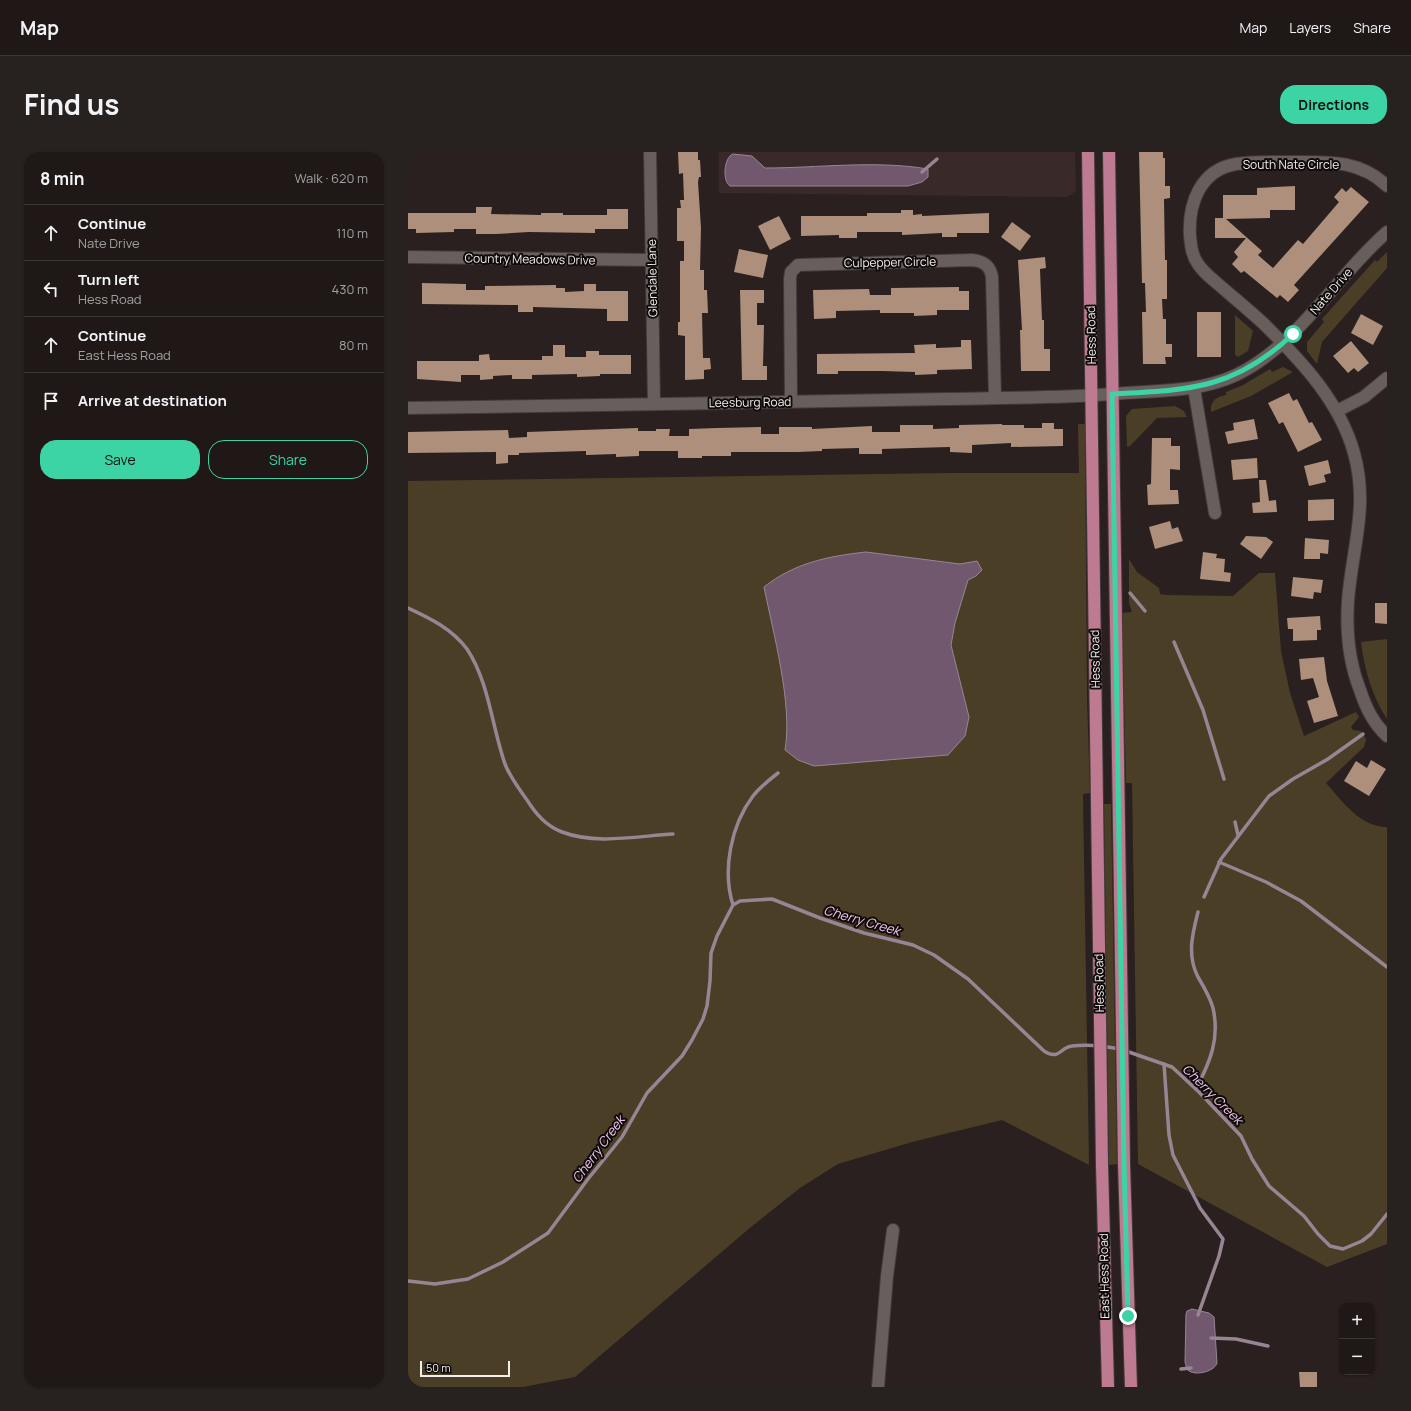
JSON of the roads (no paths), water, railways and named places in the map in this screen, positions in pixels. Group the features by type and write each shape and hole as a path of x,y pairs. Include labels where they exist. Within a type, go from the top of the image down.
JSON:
{"main road":[{"name":"Hess Road","path":"1088,152 1093,396 1102,1165"},
{"name":"Hess Road","path":"1109,152 1124,1164"},
{"name":"East Hess Road","path":"1124,1164 1131,1387"},
{"name":"East Hess Road","path":"1102,1165 1108,1387"}],"street":[{"name":"Glendale Lane","path":"650,152 654,403"},
{"name":"South Nate Circle","path":"1387,186 1363,169 1342,163 1327,161 1252,163 1226,166 1209,177 1198,190 1193,203 1190,222 1191,246 1196,261 1203,271 1261,322 1316,381 1337,411 1354,451 1359,476 1361,502 1360,523 1348,600 1350,648 1355,675 1364,700 1374,722 1387,736"},
{"name":"Nate Drive","path":"1093,396 1175,391 1214,383 1238,374 1264,359 1296,331 1362,256 1387,232"},
{"name":"Country Meadows Drive","path":"408,257 652,260"},
{"name":"Culpepper Circle","path":"791,401 790,279 791,272 798,265 964,260 980,261 985,263 991,270 995,398"},
{"path":"1337,411 1364,397 1387,378"},
{"path":"1194,388 1215,513"},
{"name":"Leesburg Road","path":"408,408 1093,396"},
{"path":"878,1387 886,1276 893,1230"}],"waterway":[{"path":"922,172 937,159"},
{"path":"1130,593 1145,611"},
{"path":"408,608 448,630 467,649 485,690 507,769 530,805 546,823 562,832 589,838 617,839 673,834"},
{"path":"1174,642 1203,710 1224,779"},
{"path":"1204,897 1221,859 1269,796 1293,779 1328,759 1363,734"},
{"path":"733,905 728,877 734,834 739,820 753,796 778,773"},
{"path":"1235,822 1238,835"},
{"path":"1219,862 1266,882 1301,901 1387,967"},
{"name":"Cherry Creek","path":"408,1281 435,1284 468,1279 503,1262 548,1233 588,1179 622,1137 647,1093 682,1056 692,1040 703,1019 707,1006 711,953 717,936 733,905 740,901 772,899 864,933 913,945 934,955 968,979 1049,1054 1057,1054 1068,1047 1078,1045 1120,1049"},
{"path":"1196,1089 1209,1060 1215,1030 1215,1019 1212,1004 1198,977 1193,961 1192,937 1198,912"},
{"name":"Cherry Creek","path":"1126,1051 1172,1067 1199,1092 1241,1136 1252,1159 1269,1186 1304,1216 1318,1234 1330,1246 1343,1249 1362,1241 1371,1234 1387,1214"},
{"path":"1164,1064 1169,1135 1173,1155 1200,1208 1223,1239 1219,1256 1198,1315"},
{"path":"1211,1338 1236,1339 1268,1346"},
{"path":"1181,1369 1191,1368"}]}
